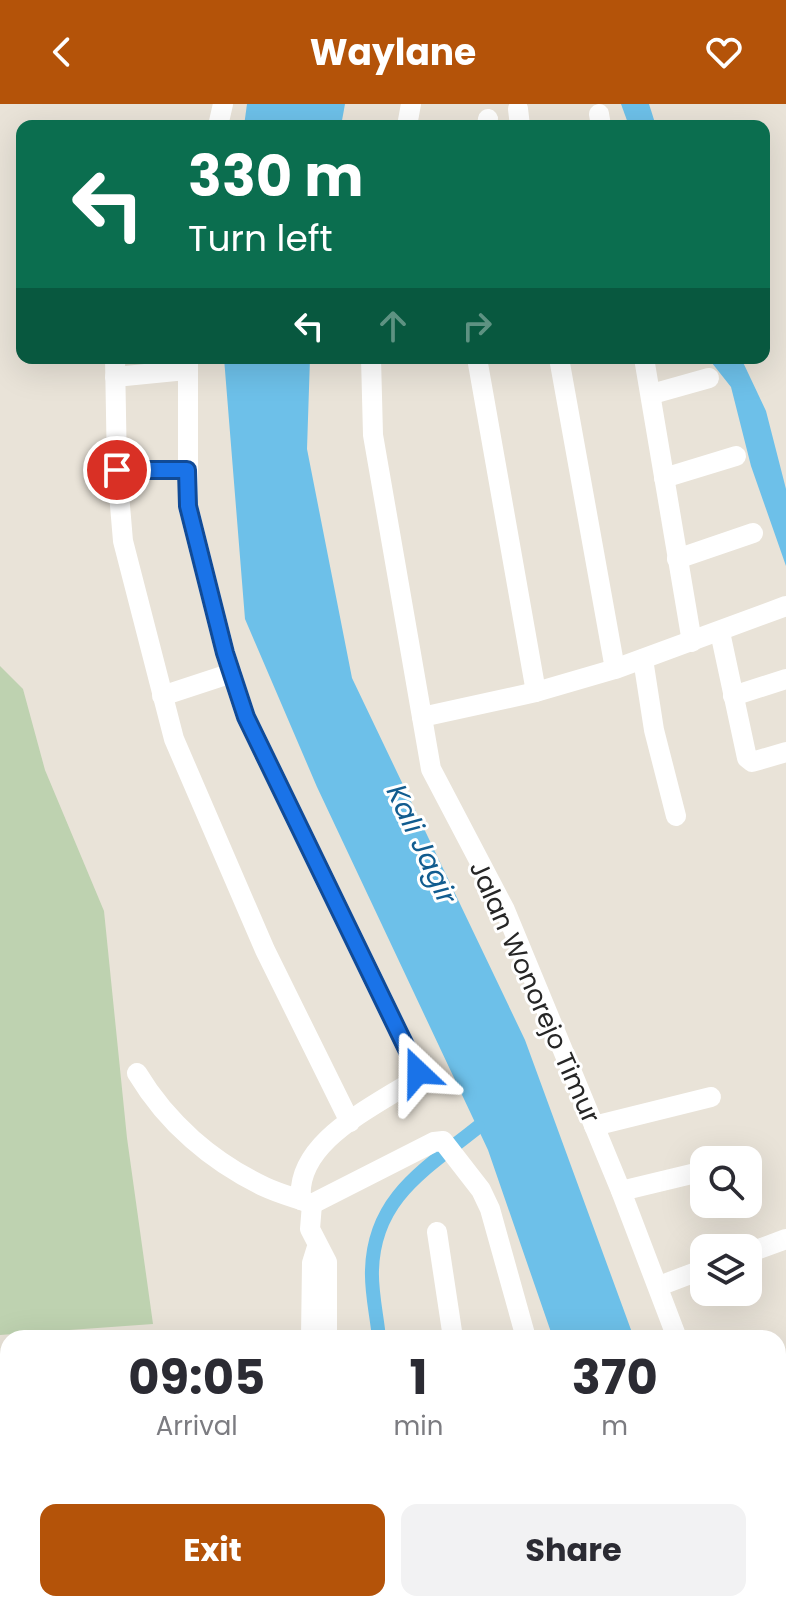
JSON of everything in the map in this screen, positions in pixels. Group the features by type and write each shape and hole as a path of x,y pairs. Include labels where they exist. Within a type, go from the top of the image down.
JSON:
{"street":[{"path":"327,1330 327,1262 317,1247 299,1180 310,1157 350,1122 414,1080 418,1072 416,1061 246,717 188,506 187,364 115,368 117,470 123,541 174,739 265,950 350,1122"},
{"name":"Jalan Wonorejo Timur","path":"371,364 373,435 431,769 505,910 621,1191 674,1330"},
{"path":"478,364 536,692"},
{"path":"560,364 615,669"},
{"path":"645,364 692,642"},
{"path":"652,394 709,378"},
{"path":"664,478 736,456"},
{"path":"117,470 187,470"},
{"path":"677,559 753,533"},
{"path":"422,717 536,692 615,669 786,606"},
{"path":"720,632 747,758 752,762 786,752"},
{"path":"643,659 654,730 676,816"},
{"path":"162,696 232,673"},
{"path":"733,696 786,679"},
{"path":"137,1073 169,1120 204,1150 265,1187 306,1202 440,1140 481,1190 495,1221 524,1330"},
{"path":"594,1126 711,1097"},
{"path":"621,1191 690,1174"},
{"path":"437,1232 452,1330"},
{"path":"762,1248 786,1239"},
{"path":"311,1330 312,1263 317,1247"},
{"path":"659,1286 690,1274"}],"green space":[{"path":"0,666 23,689 45,770 104,911 127,1138 153,1324 70,1330 0,1330"}],"water":[{"path":"247,104 345,104 342,120 245,120"},
{"path":"621,104 649,104 654,120 627,120"},
{"name":"Kali Jagir","path":"224,364 310,364 307,449 352,678 525,1040 631,1330 550,1330 488,1150 317,787 245,619"},
{"path":"713,364 744,364 766,411 786,489 786,566 751,466 731,387"}],"waterway":[{"path":"378,1330 372,1270 382,1223 406,1187 478,1127"}],"route":[{"path":"117,470 187,470 188,506 225,653 246,717 416,1061 418,1072"}]}
